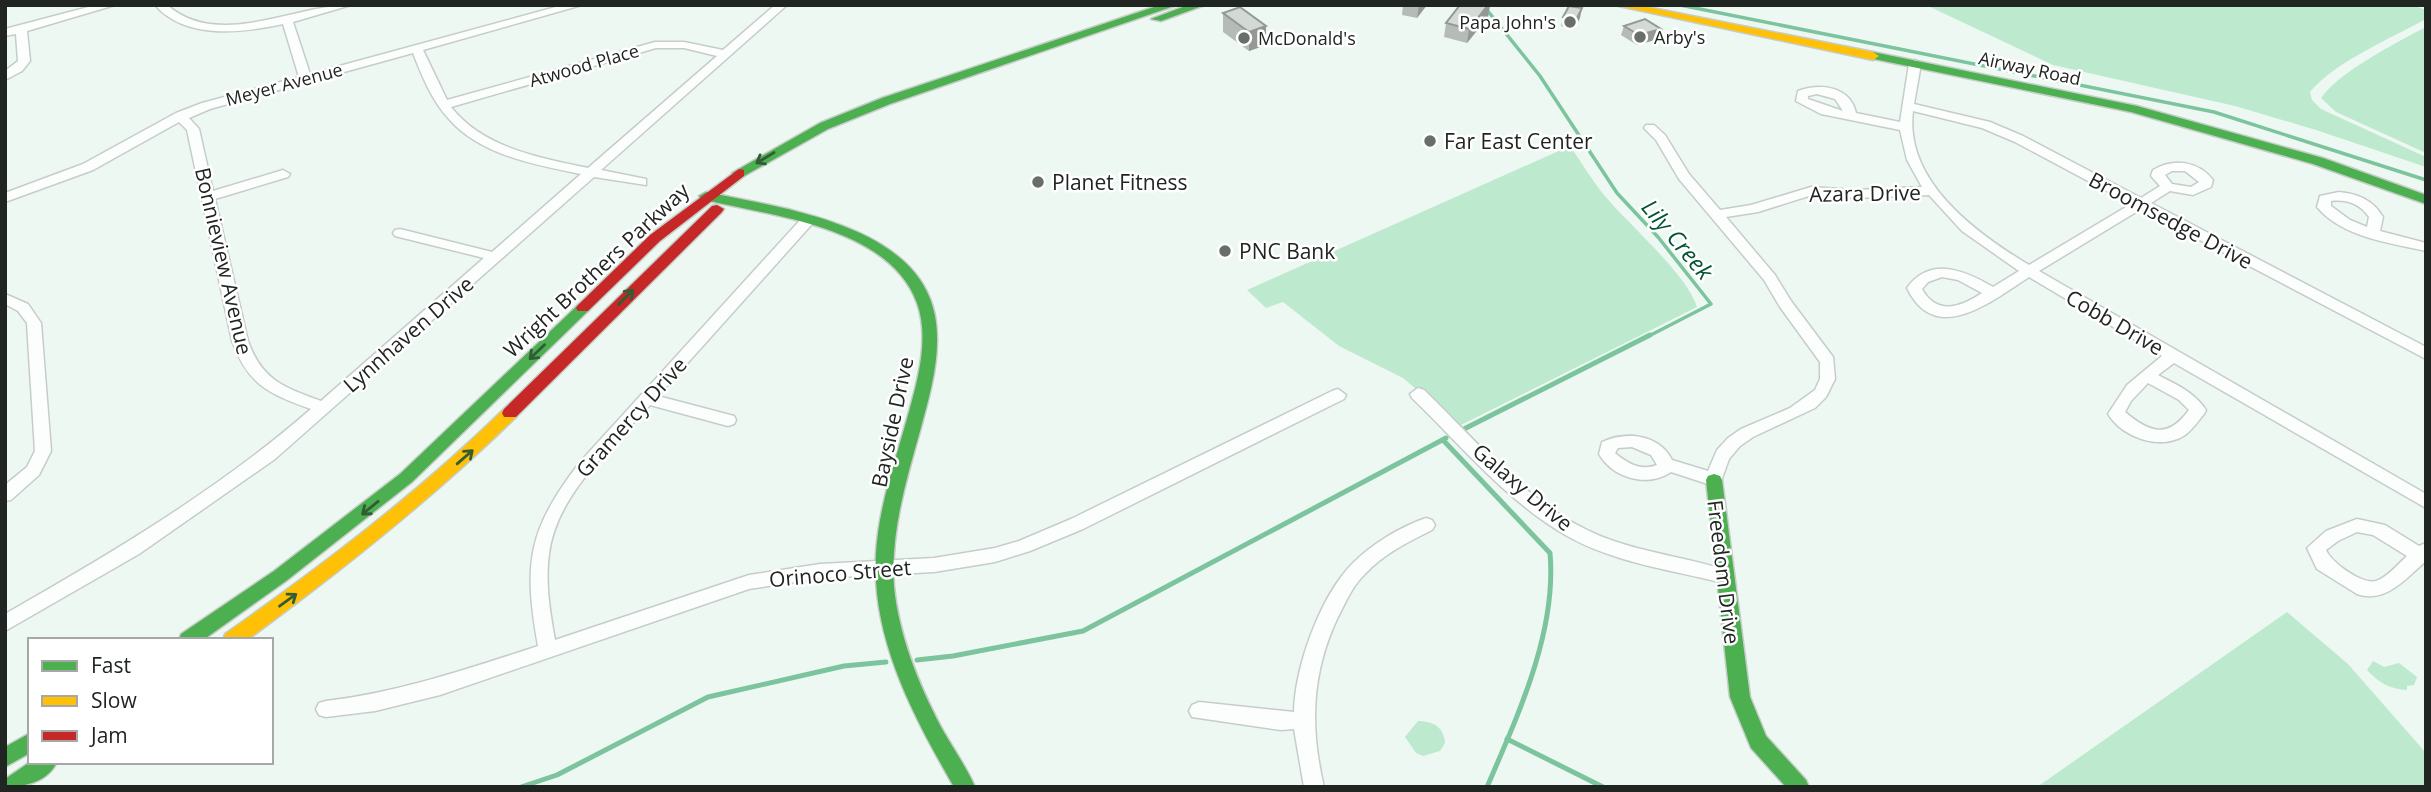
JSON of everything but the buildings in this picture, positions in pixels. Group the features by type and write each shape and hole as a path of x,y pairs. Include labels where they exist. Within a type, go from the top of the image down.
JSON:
{"main road":[{"name":"Wright Brothers Parkway","path":"191,638 280,576 406,478 655,238 706,196 774,152 858,112 925,87 1172,5"},
{"name":"Wright Brothers Parkway","path":"235,638 345,559 478,446 690,233 727,201 786,160 830,136 878,115 1200,5"},
{"name":"Airway Road","path":"1619,5 2056,92 2207,128 2318,161 2426,200"},
{"name":"Bayside Drive","path":"706,196 808,220 858,236 887,254 912,279 927,311 930,342 926,375 888,537 885,568 898,650 909,685 965,787"},
{"name":"Freedom Drive","path":"1714,480 1723,576 1740,697 1758,741 1788,784"},
{"path":"5,758 28,743"},
{"path":"10,787 44,764"}],"street":[{"path":"5,33 110,5"},
{"path":"160,5 174,18 210,27 254,26 346,5"},
{"name":"Meyer Avenue","path":"5,198 88,167 180,116 306,78 576,5"},
{"name":"Lynnhaven Drive","path":"5,623 133,549 230,484 324,408 782,5"},
{"path":"287,20 306,78"},
{"path":"5,76 24,61 21,28"},
{"name":"Atwood Place","path":"444,105 655,45 684,46 725,54"},
{"path":"417,49 444,105 459,124 470,132 503,149 640,182"},
{"name":"Cobb Drive","path":"1914,64 1906,127 1916,164 1933,191 1974,232 2028,270 2426,502"},
{"name":"Broomsedge Drive","path":"1908,106 1986,125 2019,139 2426,354"},
{"name":"Bonnieview Avenue","path":"180,116 193,129 240,341 250,369 276,389 324,408"},
{"path":"1850,116 1906,127"},
{"path":"1650,128 1661,138 1684,176 1716,215"},
{"path":"209,197 282,174"},
{"path":"1993,293 1966,277 1946,272 1924,279 1914,288 1917,296 1927,306 1954,312 1967,309 2168,187"},
{"name":"Azara Drive","path":"1716,215 1753,209 1811,191 1855,194 1933,191"},
{"name":"Freedom Drive","path":"1714,480 1718,462 1734,441 1808,405 1824,390 1830,369 1828,360 1785,304 1770,278 1716,215"},
{"name":"Gramercy Drive","path":"548,650 537,596 541,542 551,517 579,474 808,220"},
{"path":"2373,232 2426,247"},
{"path":"400,233 496,257"},
{"path":"5,299 23,307 30,313 34,323 43,452 33,471 5,495"},
{"path":"2148,376 2185,396 2198,410 2192,421 2168,437 2153,438 2132,428 2116,414 2120,402 2148,376 2173,355"},
{"name":"Galaxy Drive","path":"1418,394 1518,489 1574,531 1602,545 1723,576"},
{"name":"Orinoco Street","path":"326,709 410,696 749,582 820,571 966,561 1044,539 1338,395"},
{"path":"647,399 728,420"},
{"path":"1666,464 1714,480"},
{"path":"1314,787 1302,720 1305,681 1312,651 1340,595 1356,571 1373,556 1426,525"},
{"path":"2354,525 2378,529 2422,552 2382,589 2363,589 2323,564 2316,548 2337,531 2354,525"},
{"path":"1199,710 1281,721 1302,720"}],"green space":[{"path":"1926,5 2412,5 2426,10 2426,19 2334,70 2310,92 2312,100 2321,109 2426,157 2426,167 2235,106 2053,65"},
{"path":"2426,27 2426,153 2336,112 2321,98 2354,68"},
{"path":"1570,146 1604,195 1682,280 1697,307 1459,426 1403,378 1339,346 1283,302 1266,308 1247,290"},
{"path":"2287,612 2348,664 2426,753 2426,787 2037,787"},
{"path":"2373,661 2384,667 2399,663 2417,677 2414,685 2407,686 2407,690 2380,682 2367,670"},
{"path":"1418,721 1428,722 1440,729 1445,743 1440,751 1423,756 1416,753 1405,737"}],"waterway":[{"name":"Lily Creek","path":"1483,5 1540,76 1617,193 1658,237 1711,304 1647,337"},
{"path":"1680,5 2214,112 2426,180"},
{"name":"Lily Creek","path":"1464,429 1650,335"},
{"path":"917,660 953,656 1083,631 1446,438"},
{"path":"1443,440 1550,553 1551,583 1541,643 1533,673 1507,739"},
{"path":"521,787 557,775 708,697 844,666 886,662"},
{"path":"1487,787 1507,739"},
{"path":"1507,739 1603,787"}],"traffic: fast":[{"path":"739,173 824,126 886,101 1172,5"},
{"path":"1157,19 1200,5"},
{"path":"1873,56 2133,109 2318,161 2426,200"},
{"path":"706,196 798,216 863,240 891,257 912,278 925,304 930,344 927,371 890,518 885,554 885,586 889,617 907,676 965,787"},
{"path":"191,638 280,576 406,478 583,308"},
{"path":"1714,480 1740,697 1758,742 1799,787"},
{"path":"5,758 28,743"},
{"path":"10,787 44,764"}],"traffic: slow":[{"path":"1619,5 1873,56"},
{"path":"235,638 376,533 478,445 510,413"}],"traffic: jam":[{"path":"583,308 655,238 739,173"},
{"path":"510,413 717,209"}],"place":[{"name":"Papa John's","path":"1570,22"},
{"name":"Arby's","path":"1640,37"},
{"name":"McDonald's","path":"1244,38"},
{"name":"Far East Center","path":"1430,141"},
{"name":"Planet Fitness","path":"1038,182"},
{"name":"PNC Bank","path":"1225,251"}]}
